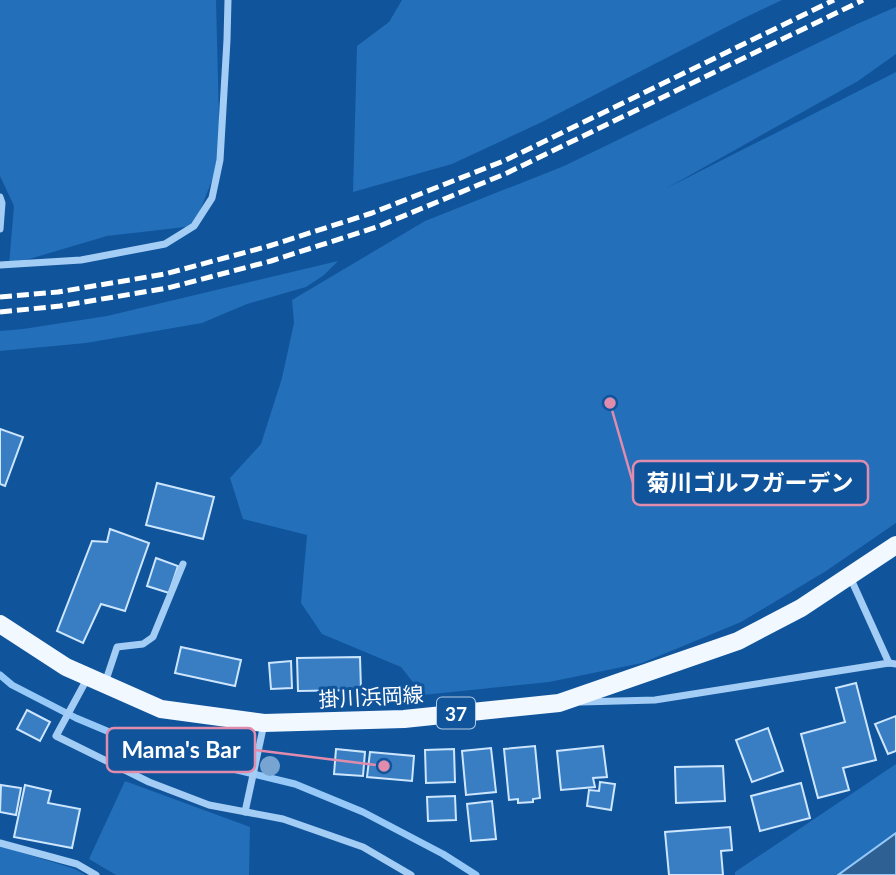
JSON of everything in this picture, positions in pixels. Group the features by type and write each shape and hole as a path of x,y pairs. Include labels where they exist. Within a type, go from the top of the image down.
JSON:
{"main road":[{"name":"掛川浜岡線","path":"0,624 66,667 161,709 264,723 404,719 559,702 738,641 801,608 896,545"}],"street":[{"path":"0,265 81,260 165,244 194,226 212,198 220,160 228,0"},
{"path":"0,197 0,229"},
{"path":"183,564 153,637 144,644 117,647 97,680 76,700 56,736 138,776 209,805 283,819 363,847 411,875"},
{"path":"559,702 655,700 892,664 850,577"},
{"path":"245,812 264,723"},
{"path":"0,843 77,864 96,875"}],"shaded area":[{"path":"0,0 216,0 220,160 194,226 107,236 9,265 14,206 0,176"},
{"path":"402,0 782,0 542,122 452,164 353,192 357,46 389,22"},
{"path":"896,7 896,54 858,81 667,188 896,72 896,523 826,571 741,622 642,663 549,682 423,695 401,667 322,634 301,603 307,535 243,519 230,478 261,444 282,378 294,323 292,300 425,221 564,166"},
{"path":"338,261 306,287 247,304 202,323 86,343 0,351 0,331 107,316"},
{"path":"896,764 896,833 838,875 735,875 735,872"},
{"path":"125,781 250,827 249,875 116,875 89,859"},
{"path":"896,833 896,875 838,875"},
{"path":"0,846 75,869 85,875 0,875"}],"building":[{"path":"0,429 23,437 5,486 0,484"},
{"path":"157,483 214,497 203,539 146,525"},
{"path":"110,529 149,543 125,611 101,604 83,643 57,631 92,541 107,542"},
{"path":"156,558 178,566 169,593 147,586"},
{"path":"181,647 241,660 235,686 175,673"},
{"path":"360,657 361,690 298,691 297,658"},
{"path":"291,661 292,688 271,689 269,663"},
{"path":"856,683 876,760 843,768 849,790 818,798 801,734 845,722 836,688"},
{"path":"27,710 50,722 40,741 17,729"},
{"path":"896,716 896,751 888,754 875,724"},
{"path":"768,728 783,771 752,782 736,740"},
{"path":"535,746 540,798 533,799 533,802 518,803 518,799 509,800 504,749"},
{"path":"603,746 607,777 593,778 595,787 561,790 557,751"},
{"path":"491,748 496,792 466,795 462,751"},
{"path":"336,749 365,752 363,776 334,774"},
{"path":"454,749 455,782 426,783 425,750"},
{"path":"370,752 414,756 412,781 367,777"},
{"path":"723,766 725,801 676,803 675,767"},
{"path":"600,782 615,784 611,810 587,806 589,790 599,791"},
{"path":"801,783 810,818 760,831 751,796"},
{"path":"1,785 21,788 16,815 0,812"},
{"path":"25,785 51,791 48,803 80,809 72,848 14,837"},
{"path":"455,796 456,820 428,821 427,797"},
{"path":"492,801 496,839 471,841 467,804"},
{"path":"730,827 732,850 721,851 723,875 669,875 665,832"}],"waterway":[{"path":"0,675 12,685 76,718 150,749 295,784 363,812 443,854 476,875"}],"railway":[{"path":"0,297 58,292 165,274 269,246 372,213 506,160 834,0"},
{"path":"0,312 60,306 168,288 271,261 377,227 507,173 863,0"}],"place":[{"name":"菊川ゴルフガーデン","path":"610,403"},
{"name":"Mama's Bar","path":"384,766"}]}
